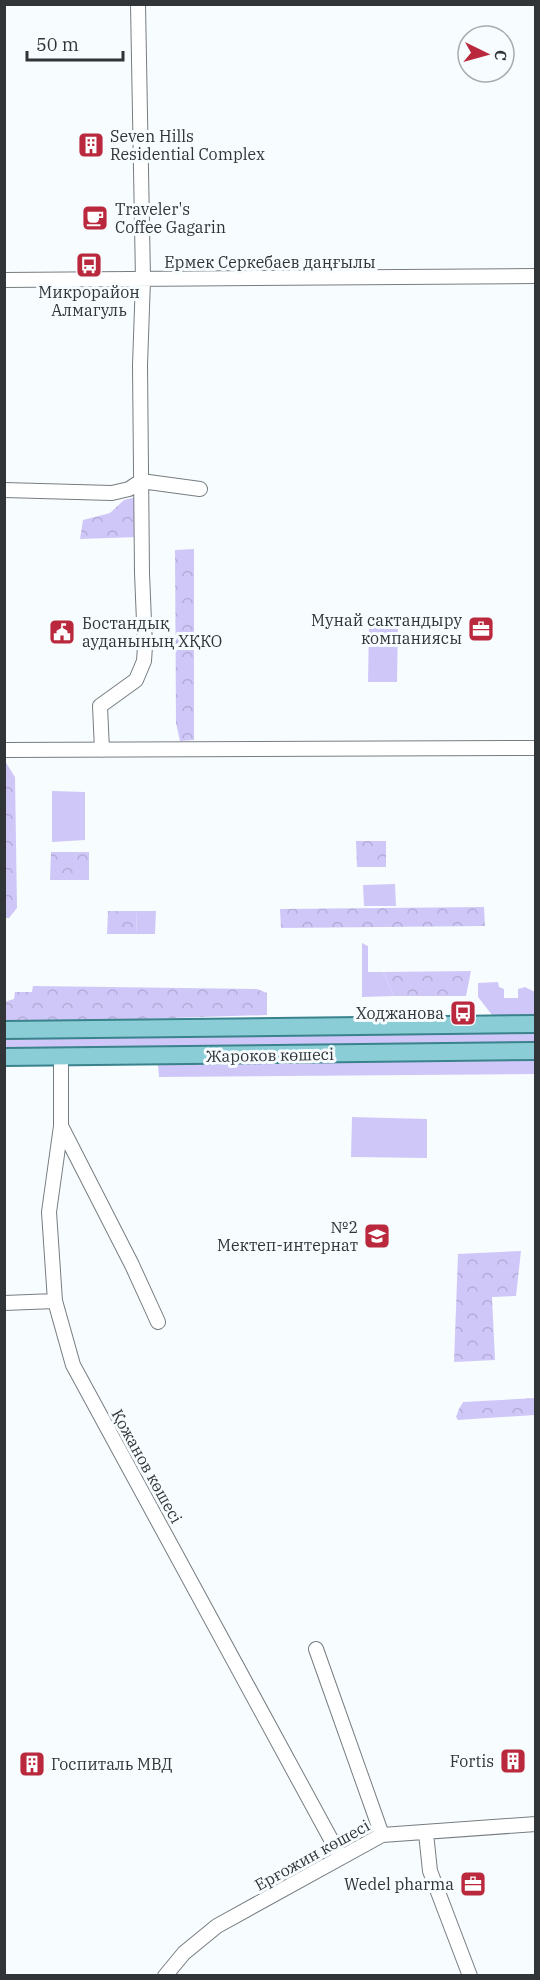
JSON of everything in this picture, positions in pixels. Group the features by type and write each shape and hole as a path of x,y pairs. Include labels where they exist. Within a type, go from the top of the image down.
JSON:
{"main road":[{"name":"Жароков көшесі","path":"4,1030 536,1024"},
{"name":"Жароков көшесі","path":"4,1058 536,1051"}],"street":[{"path":"102,750 100,706 136,680 144,661 145,646 141,481 140,365 143,280 138,4"},
{"name":"Ермек Серкебаев даңғылы","path":"4,280 536,276"},
{"path":"4,490 112,494 129,489 141,481 200,489"},
{"path":"4,750 536,748"},
{"name":"Қожанов көшесі","path":"61,1058 61,1126 49,1212 55,1301 73,1365 340,1856"},
{"path":"61,1126 132,1265 158,1322"},
{"path":"4,1303 55,1301"},
{"path":"316,1649 382,1835"},
{"name":"Ерғожин көшесі","path":"165,1976 184,1953 217,1926 340,1856 382,1835 536,1824"},
{"path":"426,1833 430,1871 470,1976"}],"green space":[{"path":"136,497 138,537 80,539 83,520 110,513 124,500"},
{"path":"194,549 194,740 180,741 176,723 175,550"},
{"path":"369,625 398,626 397,682 368,682"},
{"path":"5,761 15,777 17,908 9,918 5,918"},
{"path":"52,791 85,792 85,840 52,842"},
{"path":"356,841 386,841 386,867 357,867"},
{"path":"51,852 89,852 89,880 50,880"},
{"path":"395,884 396,906 364,906 363,885"},
{"path":"484,907 485,926 281,928 280,909"},
{"path":"108,911 137,911 136,934 107,934"},
{"path":"137,911 156,911 155,934 136,934"},
{"path":"362,943 368,946 368,972 383,972 394,996 362,997"},
{"path":"471,971 466,996 394,996 383,972"},
{"path":"498,982 499,987 504,989 504,998 518,998 518,989 525,987 535,992 535,1015 492,1015 478,997 478,983"},
{"path":"33,986 257,989 267,993 267,1015 10,1023 5,1021 4,1002 14,999 15,992 32,992"},
{"path":"364,1008 432,1010 407,1016 363,1018"},
{"path":"535,1024 536,1051 5,1057 4,1030"},
{"path":"160,1060 535,1060 536,1074 159,1077"},
{"path":"352,1117 427,1119 427,1158 351,1157"},
{"path":"521,1251 516,1296 492,1297 495,1360 454,1362 458,1254"},
{"path":"535,1398 535,1415 458,1420 456,1417 463,1402"}],"place":[{"name":"Seven Hills Residential Complex","path":"91,145"},
{"name":"Traveler's Coffee Gagarin","path":"95,218"},
{"name":"Микрорайон Алмагуль","path":"89,265"},
{"name":"Мунай сактандыру компаниясы","path":"481,629"},
{"name":"Бостандық ауданының ХҚКО","path":"62,632"},
{"name":"Ходжанова","path":"463,1013"},
{"name":"№2 Мектеп-интернат","path":"377,1236"},
{"name":"Fortis","path":"513,1761"},
{"name":"Госпиталь МВД","path":"32,1764"},
{"name":"Wedel pharma","path":"473,1884"}]}
